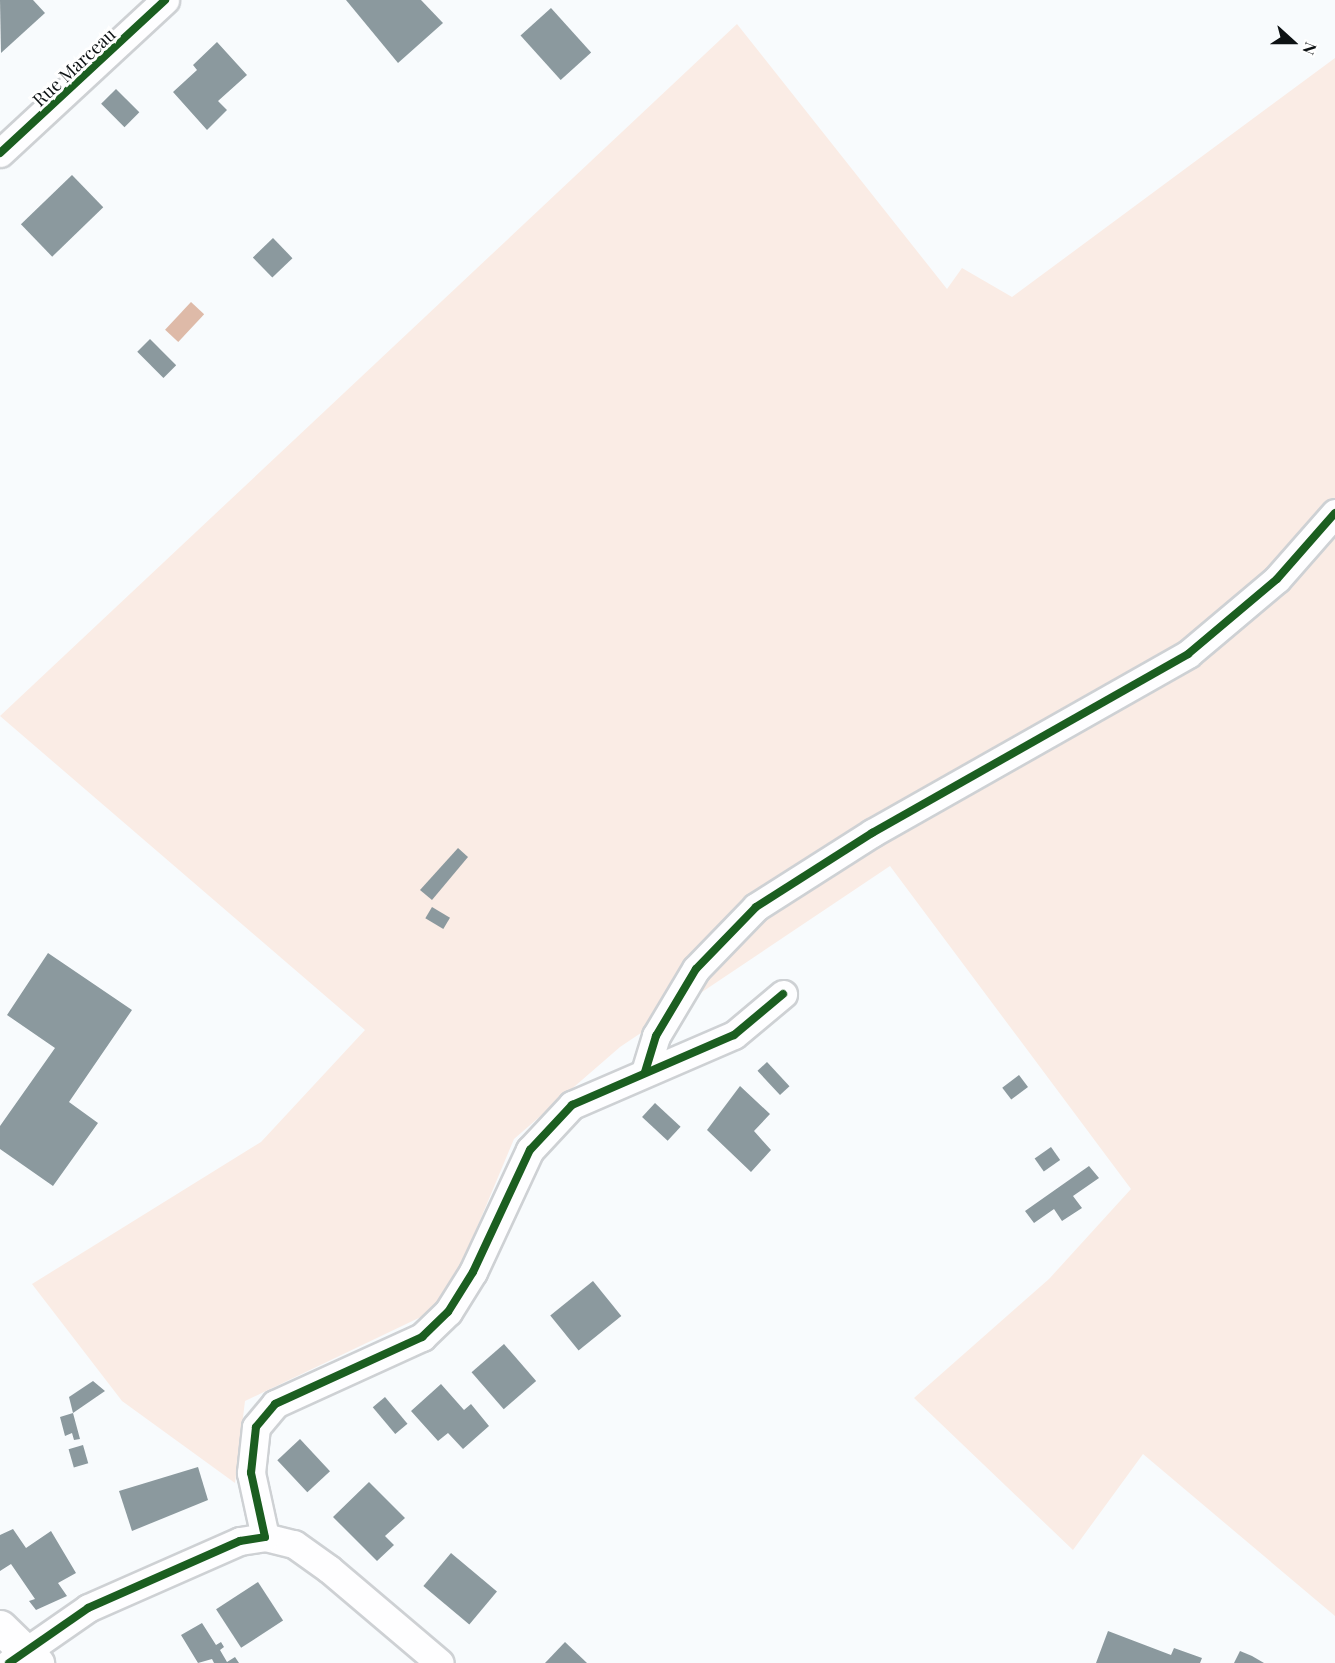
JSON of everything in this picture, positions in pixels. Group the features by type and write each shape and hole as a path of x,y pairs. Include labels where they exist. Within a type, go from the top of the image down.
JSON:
{"main road":[{"path":"0,1627 24,1659"}],"street":[{"name":"Rue Marceau","path":"0,153 165,0"},
{"path":"645,1072 656,1036 696,969 756,907 872,832 1188,654 1277,579 1335,513"},
{"path":"265,1537 251,1473 256,1427 275,1404 314,1383 422,1337 448,1312 473,1272 530,1150 572,1105 734,1035 783,994"},
{"path":"24,1659 88,1608 240,1541 265,1537 294,1544 329,1569 440,1663"}],"shaded area":[{"path":"737,24 947,289 962,268 1012,297 1335,58 1335,1616 1143,1454 1073,1550 914,1398 1049,1279 1131,1189 890,866 620,1047 514,1139 455,1280 425,1315 245,1401 235,1483 122,1401 32,1284 261,1142 365,1030 0,716"},
{"path":"191,302 204,314 178,342 165,330"}],"building":[{"path":"0,0 33,0 45,13 1,53"},
{"path":"346,0 421,0 443,23 398,63"},
{"path":"551,8 591,53 561,80 521,35"},
{"path":"217,42 247,75 218,101 227,110 207,130 173,92 197,70 193,65"},
{"path":"116,89 139,112 124,127 101,104"},
{"path":"72,175 103,207 52,257 21,224"},
{"path":"273,238 292,258 272,278 253,257"},
{"path":"150,339 176,365 163,378 137,352"},
{"path":"458,848 468,857 432,900 420,890"},
{"path":"432,907 450,918 443,929 425,918"},
{"path":"48,953 132,1010 69,1102 98,1123 53,1186 0,1149 0,1126 55,1048 7,1015"},
{"path":"767,1062 790,1086 780,1095 757,1071"},
{"path":"1019,1075 1028,1087 1011,1100 1002,1088"},
{"path":"740,1086 770,1114 754,1131 771,1150 751,1172 707,1130"},
{"path":"655,1103 681,1127 668,1141 642,1117"},
{"path":"1051,1147 1060,1160 1044,1172 1035,1158"},
{"path":"1089,1166 1099,1178 1073,1196 1082,1208 1062,1221 1054,1209 1034,1223 1025,1211"},
{"path":"593,1281 621,1316 579,1351 550,1316"},
{"path":"504,1344 536,1381 504,1409 472,1372"},
{"path":"93,1381 105,1391 73,1413 69,1397"},
{"path":"441,1384 464,1410 471,1404 489,1426 463,1449 448,1433 438,1441 411,1411"},
{"path":"385,1397 407,1424 395,1434 373,1407"},
{"path":"73,1413 80,1439 74,1440 72,1433 65,1436 60,1417"},
{"path":"300,1439 330,1471 307,1492 277,1460"},
{"path":"83,1445 88,1463 74,1467 69,1449"},
{"path":"198,1467 208,1500 132,1531 119,1491"},
{"path":"369,1482 405,1518 385,1536 394,1545 377,1561 333,1517"},
{"path":"13,1529 26,1548 51,1531 76,1573 58,1583 67,1596 36,1610 29,1601 35,1599 11,1564 0,1571 0,1535"},
{"path":"451,1553 497,1592 469,1625 423,1586"},
{"path":"258,1582 283,1621 241,1648 216,1609"},
{"path":"202,1623 216,1645 221,1642 224,1647 220,1650 227,1662 235,1657 239,1663 214,1663 212,1659 198,1663 181,1635"},
{"path":"1108,1631 1171,1655 1174,1648 1202,1658 1200,1663 1096,1663"},
{"path":"565,1642 587,1663 545,1663"},
{"path":"1240,1651 1252,1656 1264,1663 1234,1663"}],"cycle path":[{"path":"0,153 165,0"},
{"path":"645,1072 656,1036 696,969 756,907 872,833 1188,654 1277,579 1335,513"},
{"path":"9,1663 88,1608 240,1541 265,1537 251,1473 256,1427 275,1404 422,1337 448,1312 473,1272 530,1150 572,1105 734,1035 783,994"}]}
